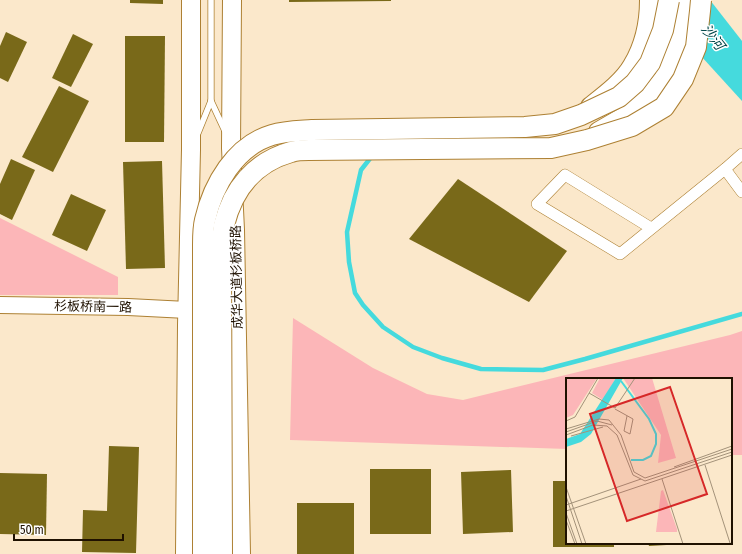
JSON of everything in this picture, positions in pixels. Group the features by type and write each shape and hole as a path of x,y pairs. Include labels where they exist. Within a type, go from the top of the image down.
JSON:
{"highway":[{"path":"581,115 603,98 633,67 641,50 647,27 650,0"},
{"path":"203,554 204,222 210,200 220,180 239,154 260,140 271,135 291,131 525,127 555,124 581,115 619,97 635,83 650,63 663,30 669,0"},
{"path":"587,140 625,117 648,99 664,79 683,28 684,0"},
{"path":"222,554 221,246 224,225 231,206 239,189 247,178 259,167 274,158 292,152 309,150 551,148 587,140 632,126 664,107 683,79 696,47 701,0"}],"main road":[{"path":"185,554 191,0"},
{"name":"成华大道杉板桥路","path":"232,0 232,148 241,554"}],"street":[{"path":"651,228 565,175 537,204 620,254 742,154"},
{"path":"725,169 742,192"},
{"name":"杉板桥南一路","path":"0,305 128,307 187,310"}],"lane":[{"path":"190,150 211,100 211,0"},
{"path":"211,100 232,148"}],"shaded area":[{"path":"0,218 118,277 118,295 0,295"},
{"path":"293,318 373,368 427,394 463,400 742,331 742,455 732,455 732,378 566,378 566,449 290,440"}],"water":[{"name":"沙河","path":"650,0 710,0 742,41 742,101"}],"building":[{"path":"130,0 163,0 163,4 130,3"},
{"path":"289,0 391,0 391,1 289,2"},
{"path":"6,32 27,42 8,82 0,78 0,46"},
{"path":"73,34 93,44 71,87 52,78"},
{"path":"125,36 165,36 164,142 125,142"},
{"path":"59,86 89,101 53,172 22,157"},
{"path":"11,159 35,170 12,220 0,214 0,184"},
{"path":"162,161 165,268 126,269 123,162"},
{"path":"458,179 567,251 529,302 409,239"},
{"path":"71,194 106,210 87,251 52,235"},
{"path":"109,446 139,447 136,553 82,552 83,510 107,511"},
{"path":"370,469 431,469 431,534 370,534"},
{"path":"511,470 513,532 463,534 461,472"},
{"path":"0,473 47,474 46,535 0,534"},
{"path":"553,481 566,481 566,544 614,544 614,547 553,547"},
{"path":"297,503 354,503 354,554 297,554"},
{"path":"648,544 684,544 649,546"}],"waterway":[{"path":"372,156 361,170 347,232 349,262 355,293 363,305 383,327 413,347 442,358 481,369 543,370 742,314"}]}
